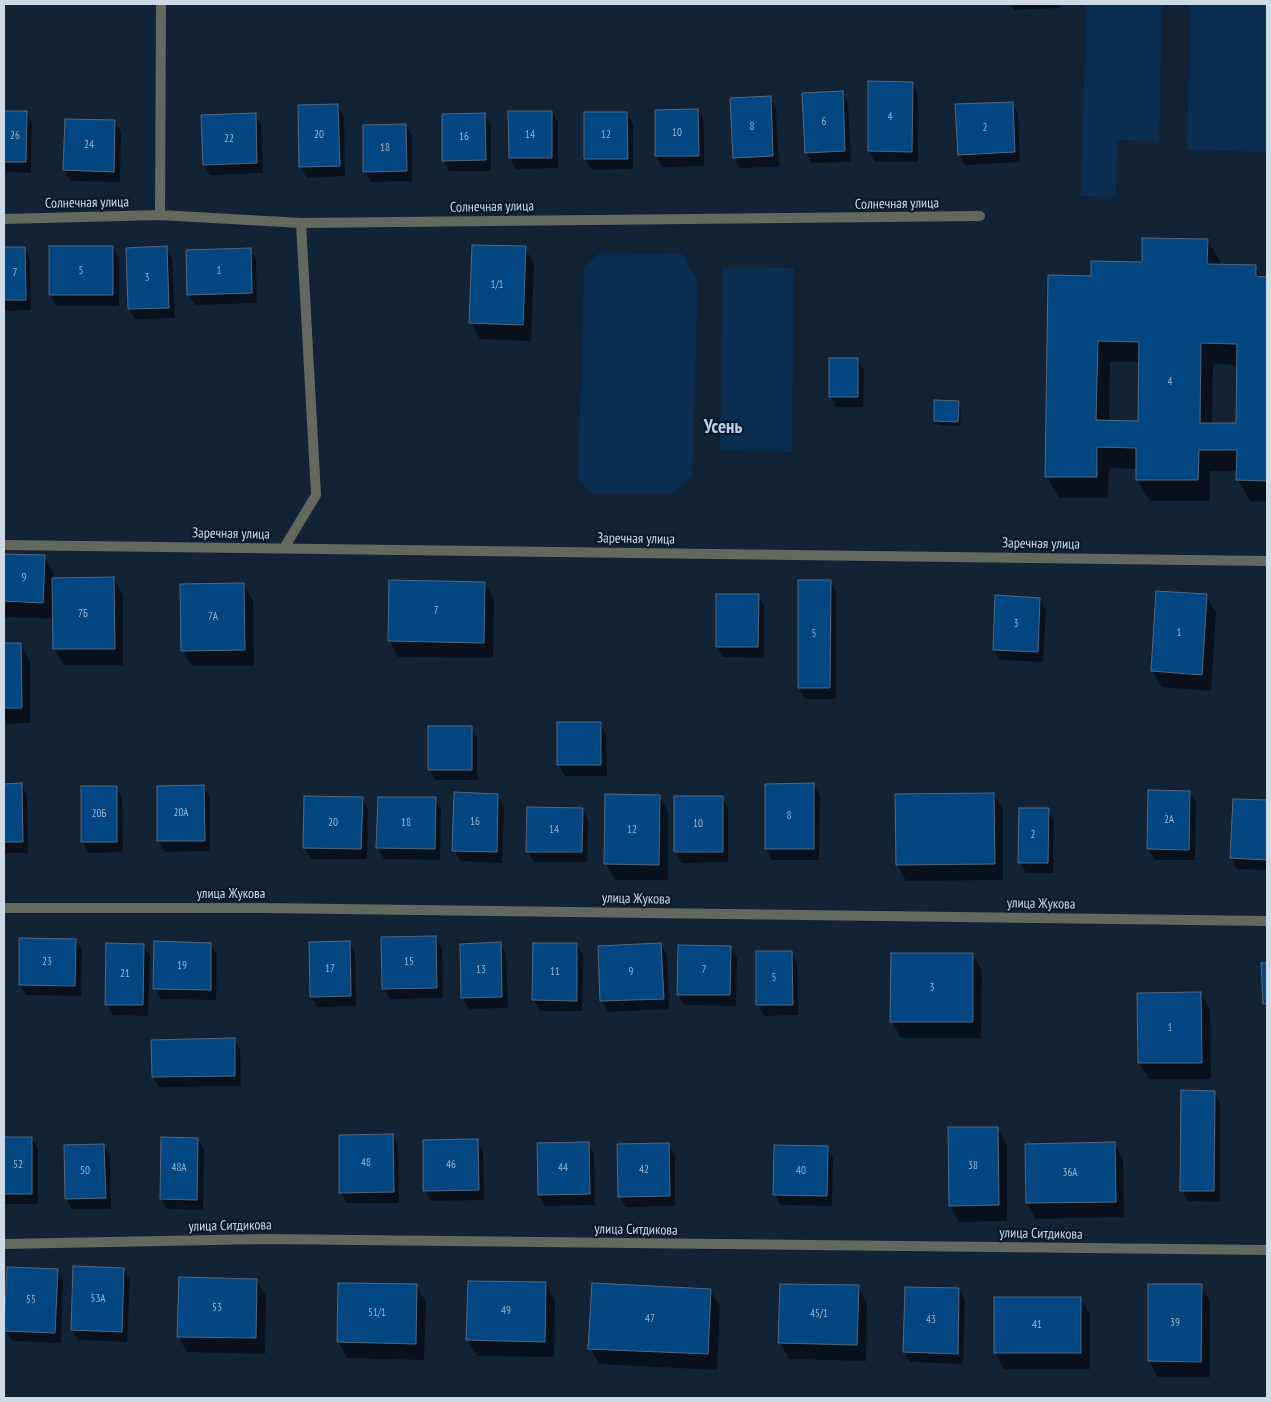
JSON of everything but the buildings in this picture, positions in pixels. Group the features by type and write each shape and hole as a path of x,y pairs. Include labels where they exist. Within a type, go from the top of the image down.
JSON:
{"street":[{"path":"160,215 161,4"},
{"name":"Солнечная улица","path":"4,219 160,215 301,223 980,216"},
{"path":"284,548 316,495 301,223"},
{"name":"Заречная улица","path":"4,545 1267,561"},
{"name":"улица Жукова","path":"4,908 262,908 1267,921"},
{"name":"улица Ситдикова","path":"4,1244 276,1240 1267,1250"}],"shaded area":[{"path":"1086,4 1162,4 1159,141 1117,140 1116,197 1081,196"},
{"path":"1190,4 1267,4 1267,152 1187,150"},
{"path":"601,252 682,254 698,282 692,476 673,494 591,493 578,479 584,267"},
{"path":"723,267 794,268 792,452 720,451"}],"district":[{"name":"Усень","path":"723,428"}]}
